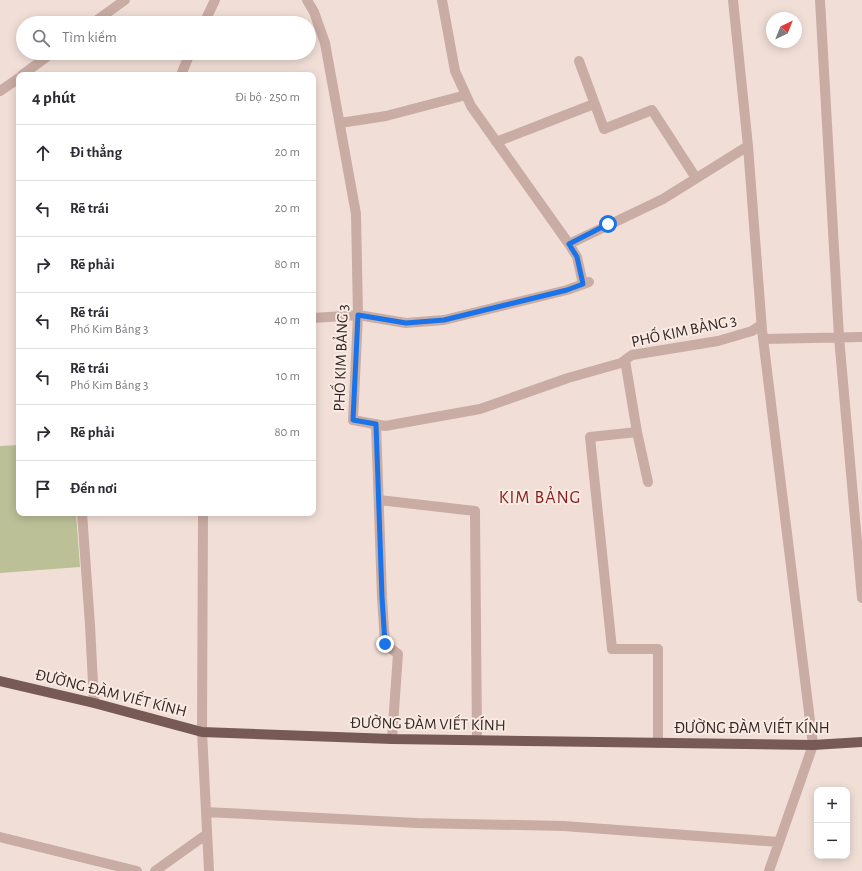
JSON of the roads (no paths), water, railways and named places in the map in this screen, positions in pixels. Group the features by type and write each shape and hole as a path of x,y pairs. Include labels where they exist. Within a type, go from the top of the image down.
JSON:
{"main road":[{"name":"ĐƯỜNG ĐÀM VIẾT KÍNH","path":"0,681 94,703 202,732 392,739 813,745 862,742"}],"street":[{"path":"102,16 124,0"},
{"path":"207,16 215,0"},
{"name":"PHỐ KIM BẢNG 3","path":"307,0 315,16"},
{"path":"316,318 358,315 406,323 444,320 567,290 586,283 577,257 569,244 471,106 455,71 442,0"},
{"path":"733,0 748,146 761,325 813,745 769,871"},
{"path":"820,0 839,337 862,598"},
{"name":"PHỐ KIM BẢNG 3","path":"316,18 325,43 356,214 358,315 353,420 385,426 480,409 568,378 621,362 632,355 718,341 752,331 761,325"},
{"path":"26,72 42,60"},
{"path":"182,72 187,60"},
{"path":"579,61 604,129 652,110 696,178"},
{"path":"0,92 16,80"},
{"path":"340,123 386,116 466,95"},
{"path":"496,142 594,104"},
{"path":"569,244 663,199 748,146"},
{"path":"763,339 862,337"},
{"path":"625,360 637,432 648,482"},
{"path":"376,424 385,644 398,654 392,739"},
{"path":"637,432 590,437 612,649 658,649 658,743"},
{"path":"379,500 475,511 477,740"},
{"path":"82,516 94,703"},
{"path":"203,516 202,732 209,871"},
{"path":"206,812 417,823 564,826 779,842"},
{"path":"156,871 207,834"},
{"path":"0,836 137,871"}],"district":[{"name":"KIM BẢNG","path":"540,498"}]}
